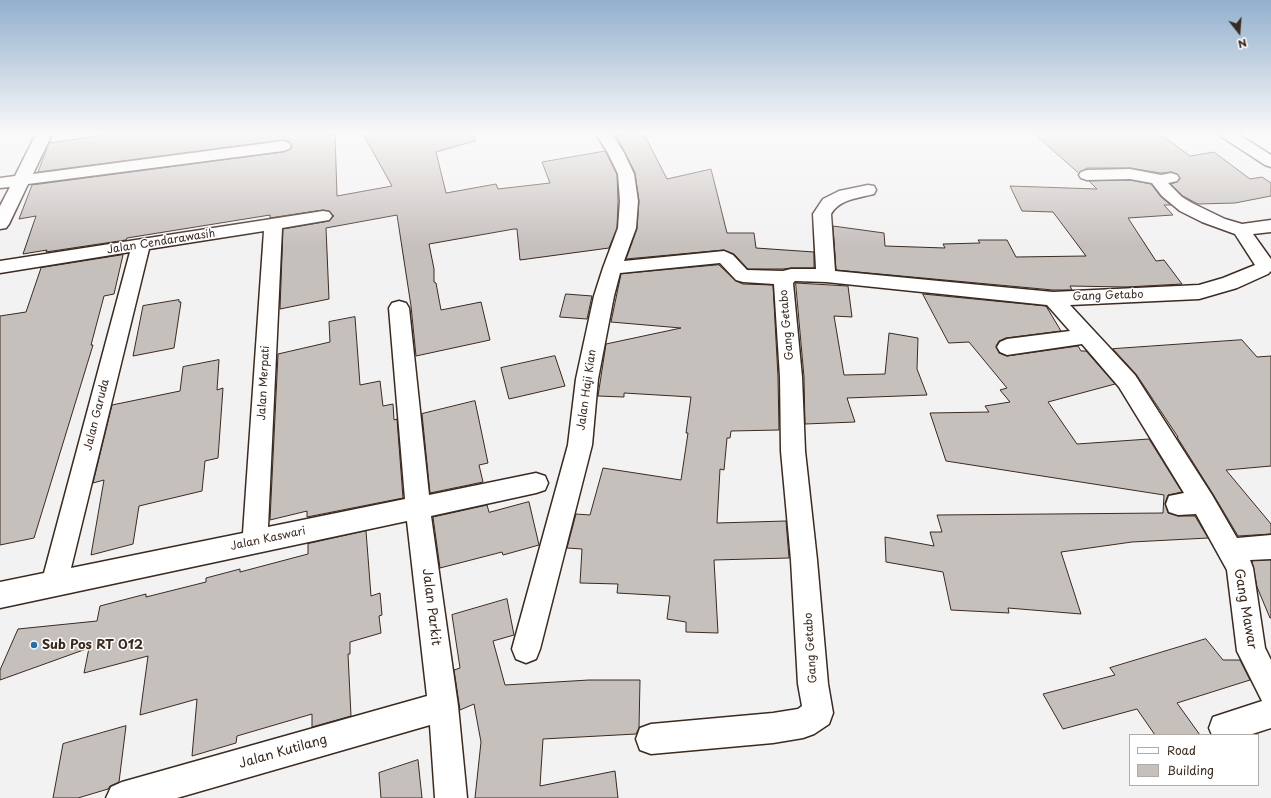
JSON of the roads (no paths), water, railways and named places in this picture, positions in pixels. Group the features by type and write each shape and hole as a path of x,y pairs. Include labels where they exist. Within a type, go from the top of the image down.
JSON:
{"main road":[{"path":"0,224 26,171"},
{"path":"0,183 89,171"},
{"name":"Jalan Haji Kian","path":"526,649 580,445 587,379 604,296 612,268 627,228 629,201 625,171"},
{"path":"1087,175 1130,174 1166,179 1160,184 1163,189 1178,203 1207,217 1241,230 1271,226"},
{"path":"826,276 822,214 829,203 846,195 868,190"},
{"name":"Jalan Cendarawasih","path":"0,267 323,216"},
{"name":"Jalan Merpati","path":"255,542 273,224"},
{"name":"Gang Getabo","path":"651,739 773,728 803,723 818,713 813,684 804,560 793,451 791,377 783,281 791,276 826,276 1053,298 1199,292 1230,283 1261,270 1264,267 1264,263 1260,256 1241,230"},
{"name":"Jalan Garuda","path":"54,584 141,245"},
{"path":"612,268 724,257 730,261 737,272 743,276 787,278"},
{"name":"Gang Mawar","path":"1053,298 1127,381 1203,503 1230,550 1240,568 1251,650 1271,690"},
{"name":"Jalan Parkit","path":"399,308 418,508 443,706 451,798"},
{"path":"1007,346 1087,336"},
{"name":"Jalan Kaswari","path":"0,595 536,483"},
{"path":"1178,504 1203,503"},
{"path":"1230,550 1271,547"},
{"name":"Jalan Kutilang","path":"122,798 443,706"},
{"path":"1224,728 1271,713"}],"place":[{"name":"Sub Pos RT 012","path":"34,645"}]}
